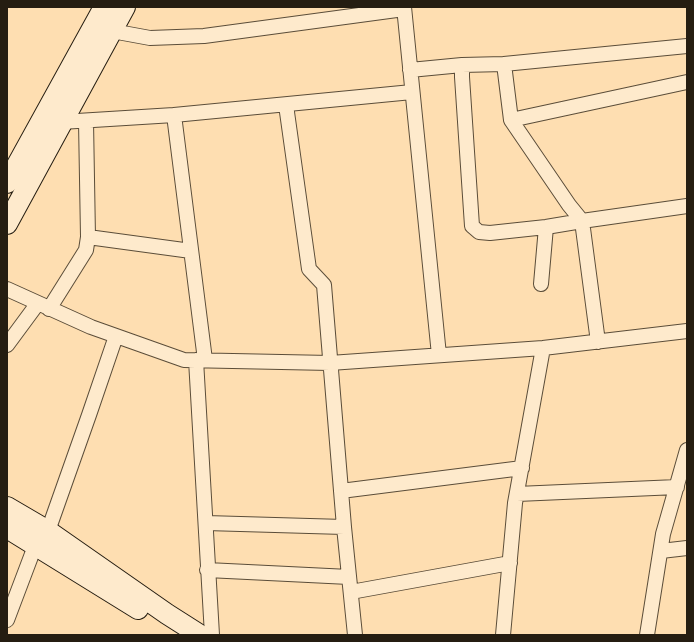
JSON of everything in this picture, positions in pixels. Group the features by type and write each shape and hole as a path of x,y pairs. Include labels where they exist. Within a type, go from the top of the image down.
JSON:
{"street":[{"path":"7,183 104,7"},
{"path":"7,224 61,122 125,7"},
{"path":"112,31 150,38 204,36 404,8 438,355"},
{"path":"410,70 462,65 504,64 687,46"},
{"path":"504,64 511,120 569,205 582,221 598,342"},
{"path":"462,65 472,226 479,232 490,233 546,228 582,221 687,206"},
{"path":"511,120 687,82"},
{"path":"61,122 174,115 412,92"},
{"path":"286,105 309,269 324,285 344,527 355,635"},
{"path":"174,115 191,251 200,360 212,635"},
{"path":"7,345 44,306 86,250 88,237 86,121"},
{"path":"541,284 546,228"},
{"path":"88,237 191,251"},
{"path":"7,289 91,327 184,360 330,363 543,348 687,331"},
{"path":"7,620 89,415 116,336"},
{"path":"503,635 517,494 543,348"},
{"path":"647,635 663,534 681,481 687,450"},
{"path":"341,491 522,468"},
{"path":"517,494 681,481"},
{"path":"7,507 41,538 177,635"},
{"path":"206,523 344,527"},
{"path":"7,528 41,538 200,635"},
{"path":"660,551 687,548"},
{"path":"351,592 510,563"},
{"path":"208,570 349,577"}]}
